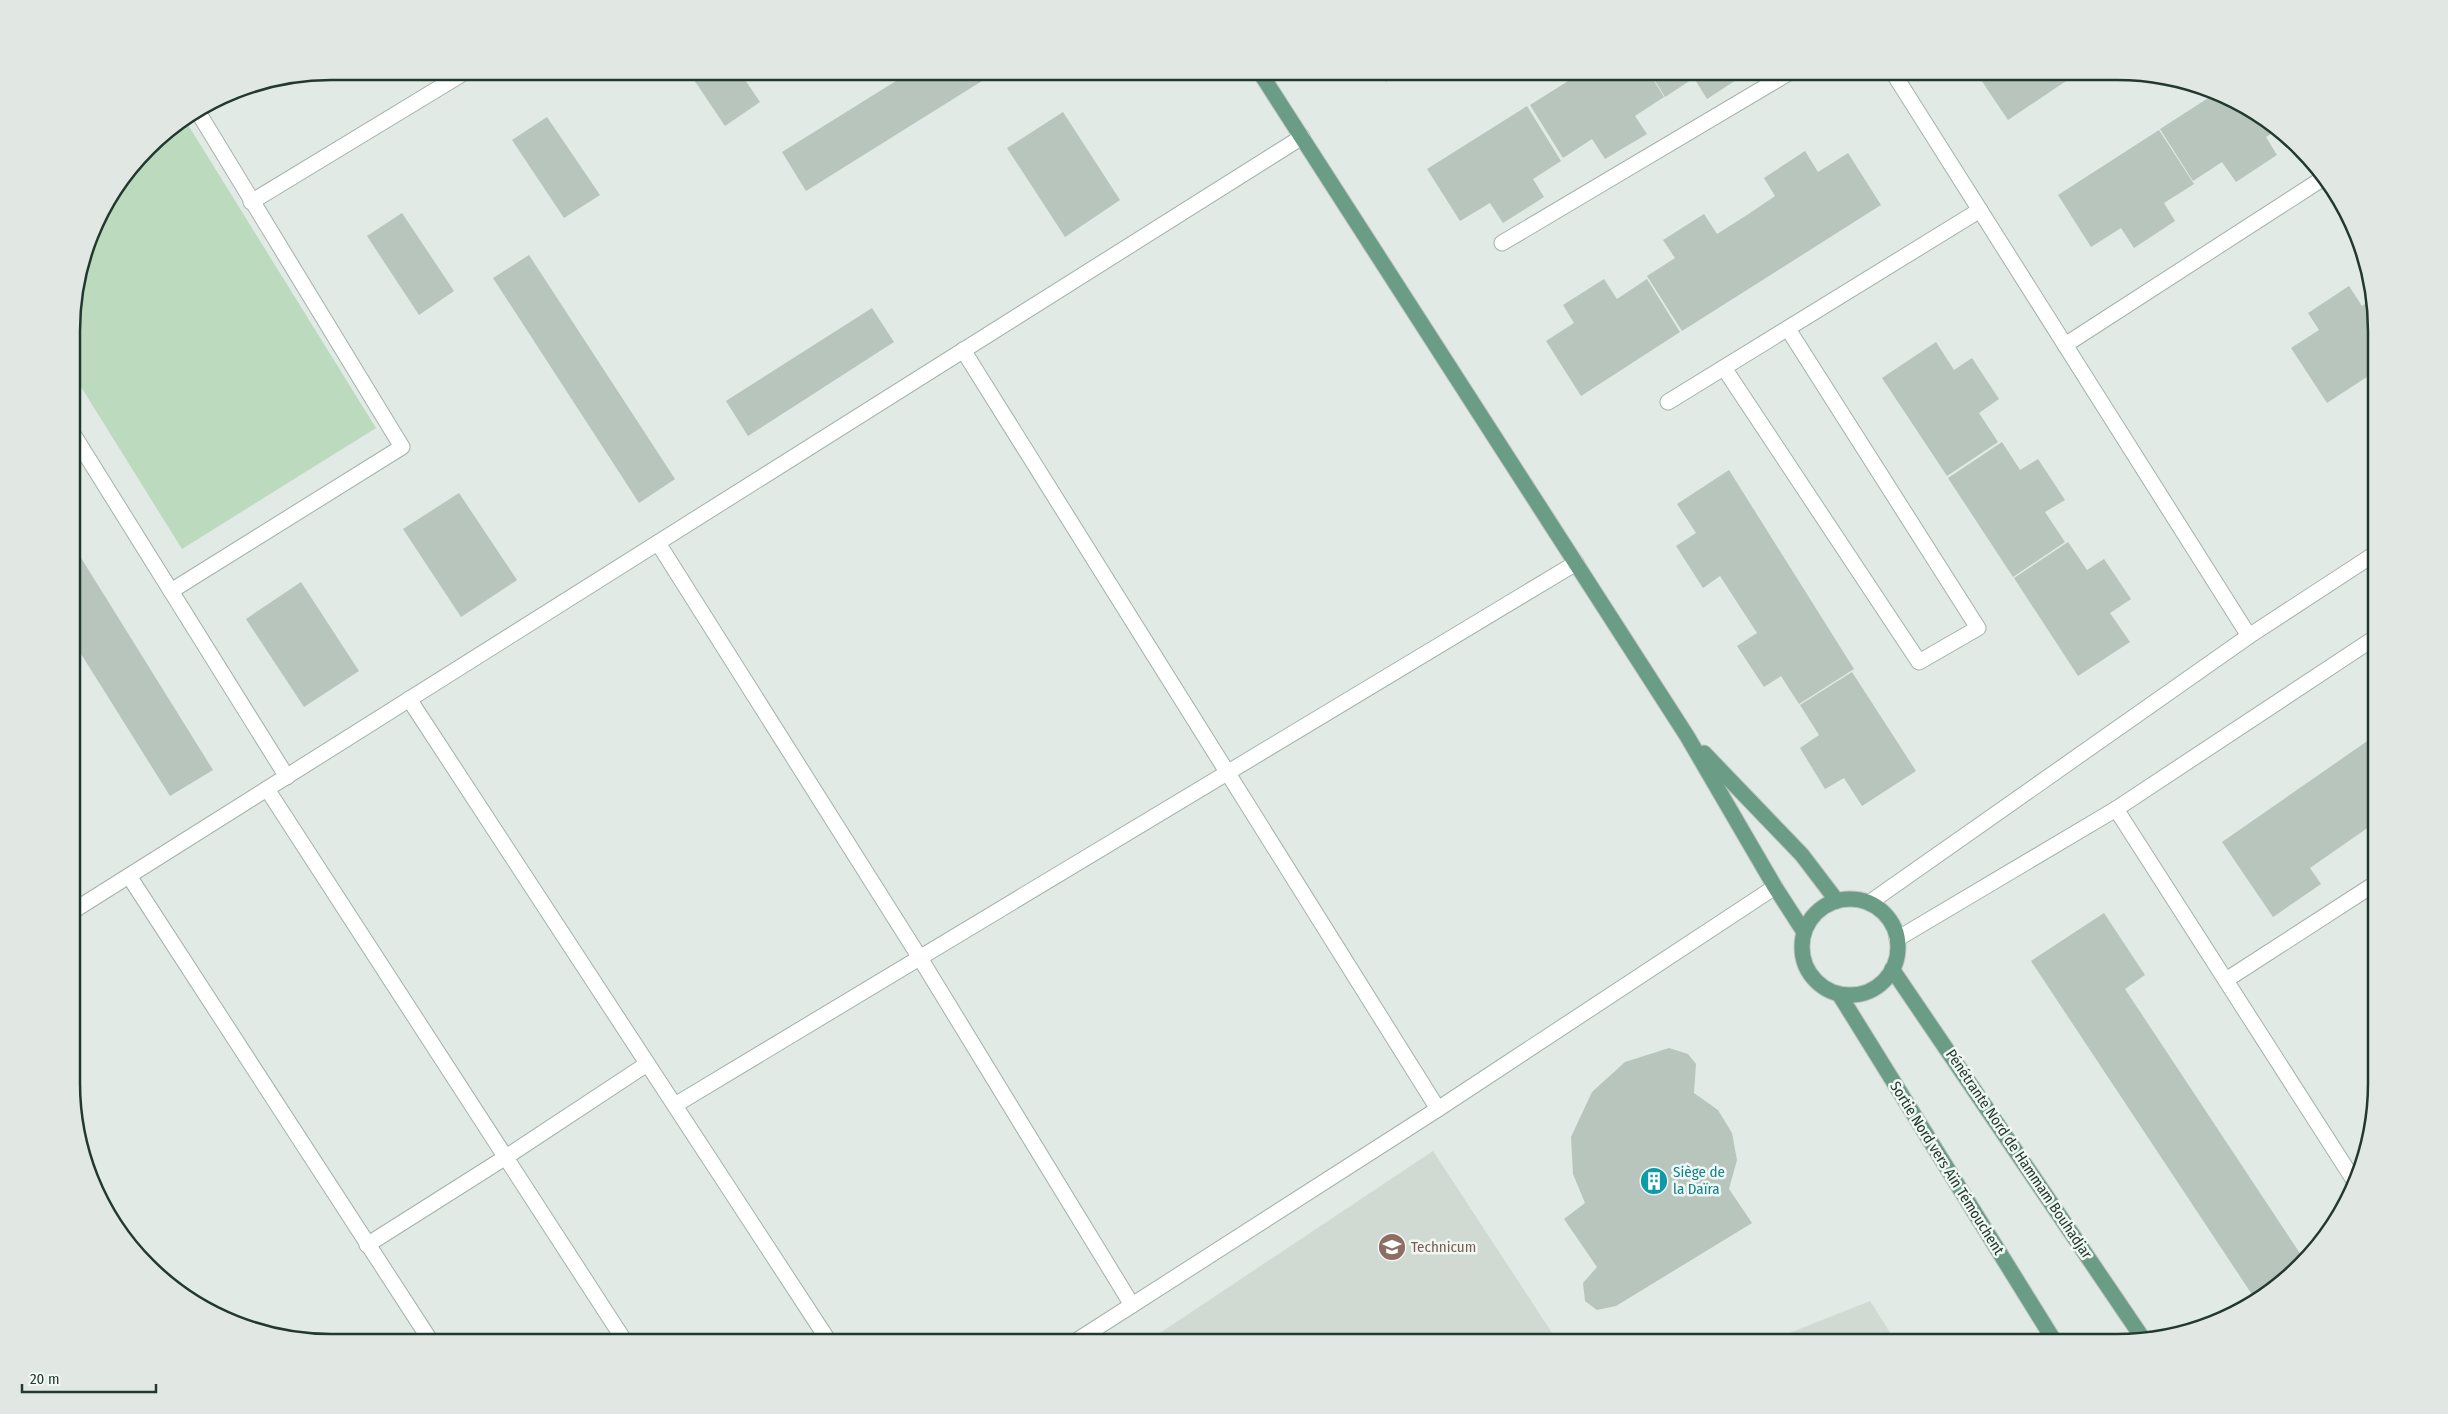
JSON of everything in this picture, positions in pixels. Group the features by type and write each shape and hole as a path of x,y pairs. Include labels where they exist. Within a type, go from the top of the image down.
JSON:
{"main road":[{"path":"1265,80 1687,736 1775,887 1804,932"},
{"path":"1687,736 1802,855 1837,900"},
{"path":"1854,899 1869,904 1882,912 1892,924 1897,938 1897,954 1892,969 1883,982 1870,991 1855,995 1839,994 1816,982 1808,972 1801,946 1804,932 1817,913 1837,900 1854,899"},
{"name":"Pénétrante Nord de Hammam Bouhadjar","path":"1892,969 2139,1333"},
{"name":"Sortie Nord vers Aïn Témouchent","path":"1839,994 2050,1334"}],"street":[{"path":"251,202 452,80"},
{"path":"1502,243 1777,80"},
{"path":"1898,80 2249,636"},
{"path":"171,591 402,448 201,116"},
{"path":"80,907 1302,137"},
{"path":"2065,345 2318,181"},
{"path":"1668,402 1980,210"},
{"path":"1724,368 1919,662 1978,628 1788,329"},
{"path":"963,350 1438,1109"},
{"path":"80,444 286,777"},
{"path":"658,542 920,958 1132,1305"},
{"path":"1869,904 2249,636 2368,558"},
{"path":"675,1105 1576,563"},
{"path":"1897,938 2116,809 2368,642"},
{"path":"409,699 824,1334"},
{"path":"268,789 620,1334"},
{"path":"2116,809 2351,1175"},
{"path":"128,876 426,1334"},
{"path":"1086,1334 1438,1109 1775,887"},
{"path":"2226,980 2368,888"},
{"path":"367,1245 506,1157 647,1064"}],"shaded area":[{"name":"Technicum","path":"1433,1151 1553,1334 1158,1334"},
{"path":"1870,1301 1891,1334 1787,1334"}],"green space":[{"path":"188,124 376,428 182,549 80,385 80,331 85,282 93,250 106,220 122,191 142,165 165,142"}],"building":[{"path":"694,80 745,80 760,102 725,126"},
{"path":"898,80 984,80 806,191 782,152"},
{"path":"1570,80 1654,80 1664,97 1635,116 1647,134 1605,159 1592,139 1563,158 1530,105"},
{"path":"1655,80 1691,80 1665,97"},
{"path":"1695,80 1736,80 1707,99"},
{"path":"1981,80 2068,80 2008,120"},
{"path":"2209,97 2257,122 2272,133 2266,137 2277,155 2236,182 2222,162 2193,181 2160,129"},
{"path":"1527,106 1561,161 1533,179 1544,197 1503,223 1490,203 1460,221 1427,169"},
{"path":"1063,112 1120,200 1065,237 1007,148"},
{"path":"547,117 600,195 564,218 512,140"},
{"path":"2159,130 2194,184 2164,203 2175,221 2134,248 2121,228 2091,247 2058,195"},
{"path":"1805,151 1818,172 1848,153 1881,205 1682,331 1647,276 1675,258 1663,240 1704,214 1717,234 1775,196 1764,178"},
{"path":"402,213 454,291 419,315 367,236"},
{"path":"529,255 675,479 639,503 493,278"},
{"path":"1604,279 1617,299 1647,279 1680,332 1581,396 1546,341 1574,323 1563,305"},
{"path":"2349,286 2362,306 2366,303 2368,376 2327,403 2291,348 2319,330 2308,313"},
{"path":"872,308 894,342 748,436 726,401"},
{"path":"1936,342 1954,370 1972,358 1999,399 1979,413 1998,442 1947,476 1882,378"},
{"path":"2002,442 2020,470 2038,459 2065,500 2045,512 2065,542 2013,577 1948,478"},
{"path":"1729,470 1854,669 1799,704 1781,676 1764,687 1737,646 1757,633 1720,576 1703,588 1676,546 1696,533 1677,504"},
{"path":"459,493 517,580 461,617 403,529"},
{"path":"2068,542 2087,570 2104,559 2131,599 2110,613 2130,642 2078,676 2014,578"},
{"path":"80,556 213,770 170,796 80,652"},
{"path":"301,582 359,671 304,707 246,619"},
{"path":"1852,672 1916,771 1862,806 1844,778 1825,789 1800,748 1819,735 1800,705"},
{"path":"2368,741 2368,828 2310,868 2321,884 2273,917 2222,842"},
{"path":"2104,913 2145,975 2125,989 2301,1255 2283,1272 2257,1292 2252,1295 2031,961"},
{"name":"Siège de la Daïra","path":"1669,1048 1688,1054 1696,1064 1694,1093 1718,1110 1732,1133 1737,1160 1729,1189 1752,1223 1616,1306 1597,1310 1585,1301 1583,1283 1597,1267 1564,1219 1585,1203 1573,1174 1571,1137 1592,1092 1625,1062"}],"place":[{"name":"Siège de la Daïra","path":"1654,1181"},
{"name":"Technicum","path":"1392,1247"}]}
